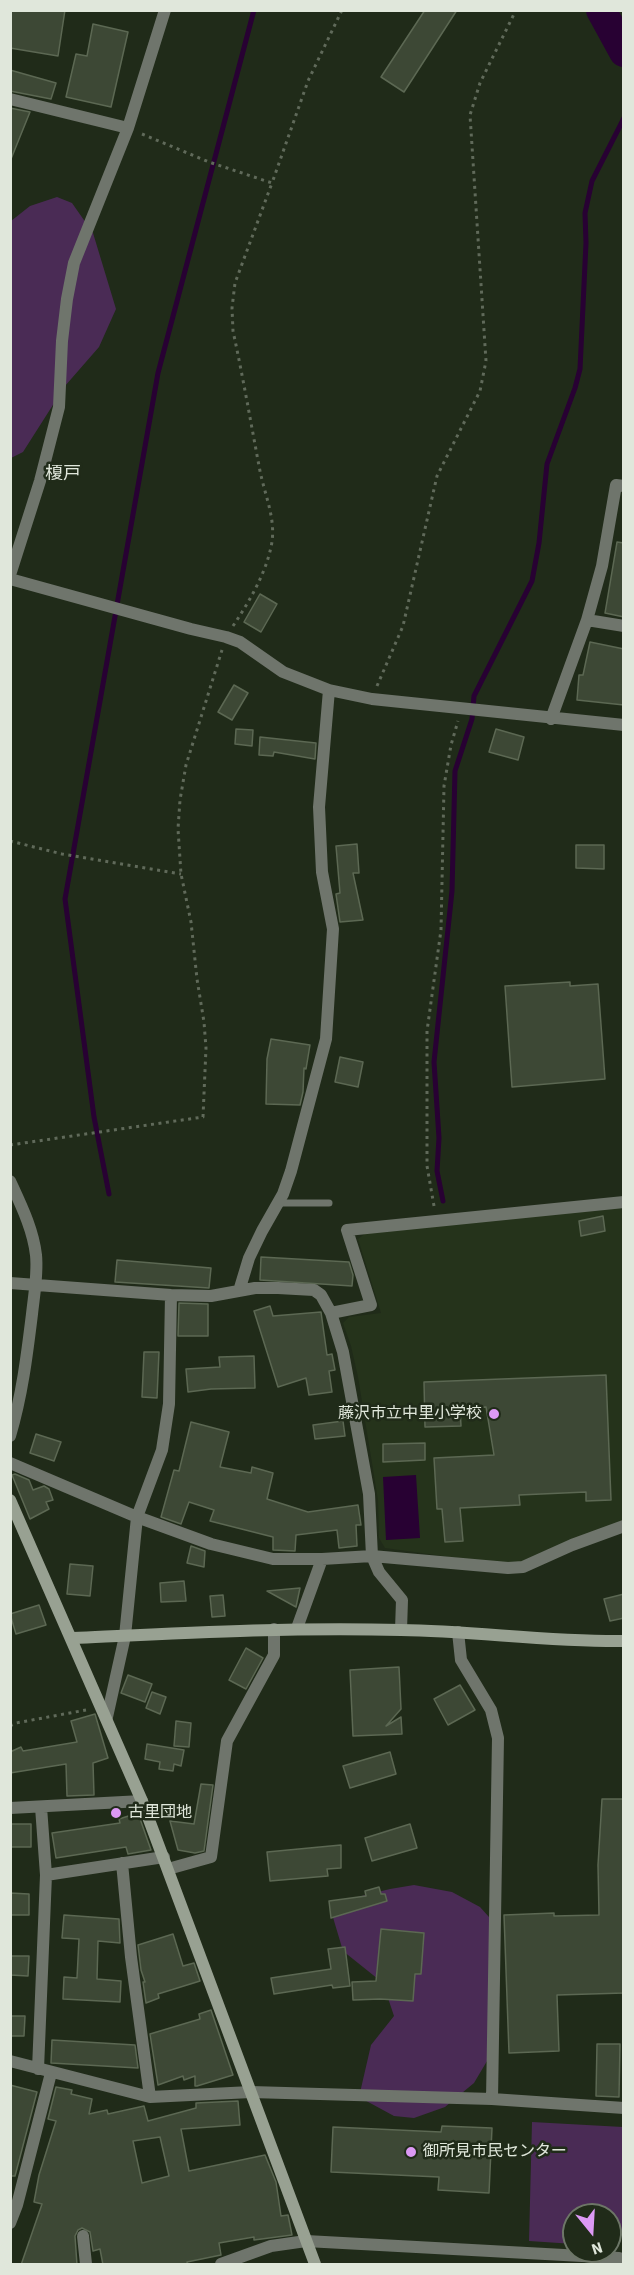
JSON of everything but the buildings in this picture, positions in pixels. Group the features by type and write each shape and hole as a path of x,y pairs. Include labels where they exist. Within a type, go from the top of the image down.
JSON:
{"street":[{"path":"165,10 128,128 74,263 62,341 59,407 40,481 10,577 226,637 240,642 283,672 329,690 372,699 624,725"},
{"path":"10,99 128,128"},
{"path":"551,718 587,620 602,566 616,485 624,486"},
{"path":"587,620 624,626"},
{"path":"239,1291 249,1258 278,1203 291,1171 326,1040 333,928 322,872 319,807 329,690"},
{"path":"10,1181 31,1231 36,1256 35,1284 22,1388 10,1436"},
{"path":"331,1313 371,1305 347,1230 624,1202"},
{"path":"10,1283 211,1296 266,1288 314,1290 325,1300 343,1352 369,1494 372,1556 379,1572 402,1600 401,1630"},
{"path":"105,1712 125,1636 137,1517 162,1450 169,1404 171,1295"},
{"path":"10,1463 137,1517 211,1544 273,1559 372,1556 508,1568 523,1567 572,1545 624,1526"},
{"path":"10,1500 73,1638 142,1801 315,2265"},
{"path":"297,1628 322,1559"},
{"path":"73,1638 297,1628 458,1632 576,1641 624,1641"},
{"path":"46,1875 122,1863 166,1863 211,1857 227,1741 274,1654 274,1629"},
{"path":"458,1632 461,1660 491,1710 498,1738 492,2099"},
{"path":"10,1808 142,1801"},
{"path":"38,2069 46,1875 41,1807"},
{"path":"122,1863 131,1957 150,2097"},
{"path":"10,2061 150,2097 251,2092 492,2099 624,2108"},
{"path":"10,2223 17,2205 51,2073"},
{"path":"83,2236 86,2265"},
{"path":"223,2264 271,2246 306,2241 562,2255"}],"lane":[{"path":"278,1203 329,1203"}],"path":[{"path":"10,1145 203,1117 206,1048 191,922 181,874 178,829 180,800 186,765 226,637 254,590 266,566 272,546 272,523 233,331 232,308 235,283 308,81 342,10"},
{"path":"378,686 403,626 437,476 480,391 486,361 470,116 480,83 516,10"},
{"path":"128,128 209,162 272,183"},
{"path":"437,1220 428,1166 427,1031 441,930 444,786 451,745 469,709"},
{"path":"10,841 62,854 181,874"},
{"path":"10,1726 16,1723 105,1712"}],"shaded area":[{"path":"57,197 72,203 93,233 116,309 99,347 65,386 23,452 11,458 11,221 30,206"},
{"name":"藤沢市立中里小学校","path":"620,1207 624,1213 623,1521 521,1563 509,1565 385,1548 379,1538 378,1500 358,1377 343,1323 349,1317 381,1313 358,1239 366,1233"},
{"path":"416,1475 420,1538 386,1540 383,1477"},
{"path":"414,1885 452,1892 480,1907 498,1927 490,2056 474,2083 445,2107 414,2118 394,2116 359,2097 371,2045 394,2016 383,1983 343,1951 329,1904"},
{"path":"532,2122 623,2127 623,2230 622,2203 562,2203 562,2243 529,2241"}],"waterway":[{"path":"109,1194 94,1117 65,899 158,373 254,10"},
{"path":"601,10 624,52"},
{"path":"443,1201 437,1171 439,1138 434,1062 452,891 455,771 472,719 474,696 532,581 539,543 547,464 580,369 586,243 585,213 592,181 624,118"}],"place":[{"name":"藤沢市立中里小学校","path":"494,1414"},
{"name":"古里団地","path":"116,1813"},
{"name":"御所見市民センター","path":"411,2152"}],"district":[{"name":"榎戸","path":"63,475"}]}
